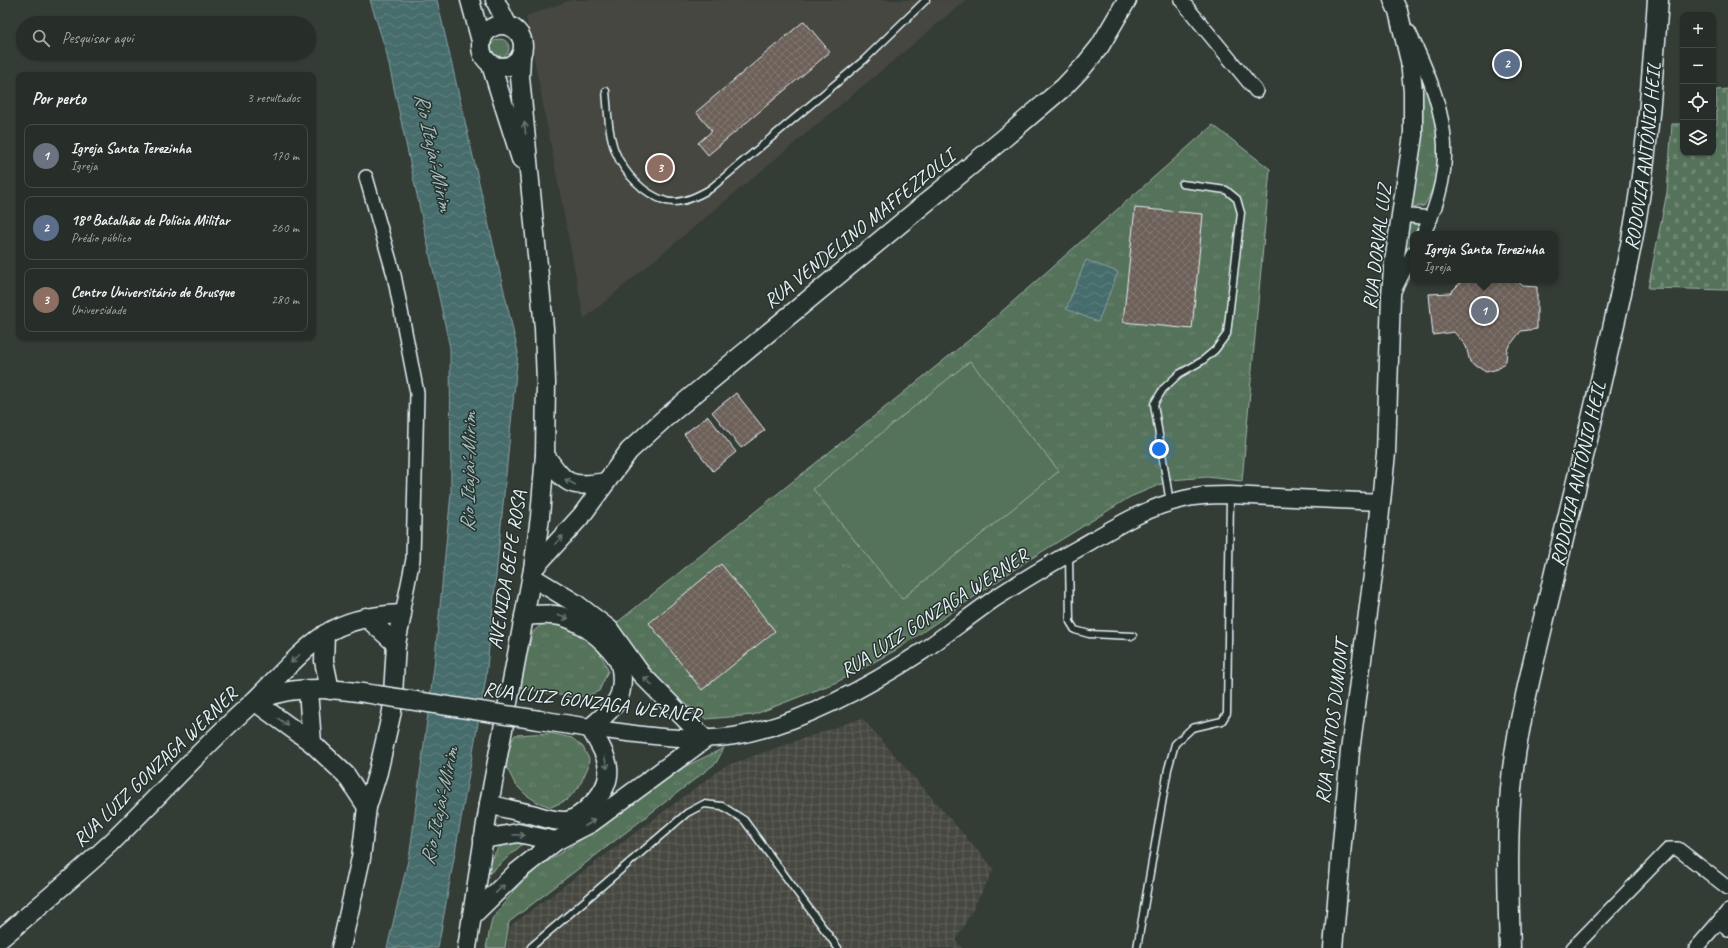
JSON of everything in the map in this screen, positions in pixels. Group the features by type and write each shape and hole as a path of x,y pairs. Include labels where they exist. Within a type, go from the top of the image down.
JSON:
{"main road":[{"path":"470,0 481,41 482,54 485,61 491,65 502,68 513,65 521,56 523,48 522,40 518,32 508,26 500,25 491,27 485,33 481,41"},
{"path":"495,0 508,26"},
{"name":"RUA VENDELINO MAFFEZZOLLI","path":"532,573 582,515 629,451 664,419 1003,140 1064,87 1100,46 1127,0"},
{"name":"RODOVIA ANTÔNIO HEIL","path":"1510,948 1508,847 1514,767 1533,669 1609,346 1639,203 1649,119 1658,0"},
{"name":"RUA DORVAL LUZ","path":"1381,502 1386,453 1391,296 1412,142 1414,117 1410,61 1396,5"},
{"name":"AVENIDA BEPE ROSA","path":"467,948 489,804 532,573 540,517 545,454 546,376 544,328 520,78 521,56"},
{"name":"AVENIDA BEPE ROSA","path":"491,65 532,194"},
{"path":"545,454 564,479 574,485 584,486 606,482"},
{"name":"RUA SANTOS DUMONT","path":"1333,948 1350,751 1376,560 1381,502"},
{"path":"472,916 517,872 556,841 591,823 705,739 641,674 609,630 575,603 532,573"},
{"path":"341,948 361,858 367,807 378,772 392,711 396,644 402,614 382,614 366,617 325,634 296,657 254,701 312,743 346,775 367,807"},
{"path":"489,804 550,820 568,820 582,813 600,796 609,777 601,746 590,728 617,702 623,681 617,656 584,626 565,617 553,614 524,616"},
{"path":"366,617 396,644"},
{"path":"325,634 324,661 330,690"},
{"path":"308,690 312,743"},
{"name":"RUA LUIZ GONZAGA WERNER","path":"2,935 82,870 211,741 254,701 285,692 308,690 348,690 590,728"},
{"path":"346,775 378,772"},
{"path":"483,840 518,833 556,841"}],"street":[{"path":"1181,0 1256,91"},
{"path":"1396,5 1425,66 1436,97 1442,125 1445,160 1443,181 1431,218 1424,231"},
{"path":"366,177 394,275 417,393 413,559 402,614"},
{"path":"1401,215 1431,218"},
{"path":"1391,296 1410,260"},
{"name":"RUA LUIZ GONZAGA WERNER","path":"590,728 640,734 705,739 734,736 780,724 864,687 924,650 1022,581 1136,516 1185,498 1230,494 1381,502"},
{"path":"1573,948 1669,849 1678,849 1728,888"},
{"path":"1696,948 1725,920"}],"lane":[{"path":"606,91 609,128 615,151 626,170 640,187 667,202 690,199 710,189 864,60 926,0"},
{"path":"1170,503 1154,404 1163,389 1179,374 1202,361 1215,350 1227,334 1241,213 1237,199 1226,190 1182,184"},
{"path":"1138,948 1168,769 1175,744 1192,728 1222,721 1227,713 1230,494"},
{"path":"1069,554 1070,622 1075,630 1089,634 1133,636"},
{"path":"531,947 687,813 704,804 722,806 744,820 838,948"}],"shaded area":[{"path":"571,0 966,0 584,319 526,16"},
{"path":"862,718 994,869 956,941 962,948 507,948 510,926 725,766"}],"green space":[{"path":"496,39 504,39 509,44 507,55 504,57 496,57 491,52 491,44"},
{"path":"1420,62 1435,117 1439,153 1437,171 1432,189 1424,206 1411,208 1410,195"},
{"path":"1728,89 1728,290 1648,288 1667,192 1672,124 1680,124 1680,156 1716,156 1716,90"},
{"path":"1213,125 1270,169 1242,481 1207,477 1171,480 1130,497 1027,561 896,650 837,682 753,715 706,719 669,691 614,625 974,336"},
{"path":"1406,221 1421,223 1419,231 1410,231 1410,249 1398,270"},
{"path":"970,361 1059,471 902,599 813,489"},
{"path":"559,621 589,641 605,662 608,671 599,691 587,696 570,697 517,687 533,632 542,624"},
{"path":"550,733 572,738 583,747 589,759 588,767 579,787 567,800 551,807 537,802 525,794 515,784 506,766 510,744 515,735"},
{"path":"724,748 716,763 509,922 505,948 486,948 492,919 515,889 539,867 605,824 686,766"},
{"path":"526,841 489,874 493,857 499,848 509,843"}],"water":[{"name":"Rio Itajaí-Mirim","path":"370,0 437,0 518,352 486,678 438,948 387,948 410,852 434,667 451,493 450,348 386,51"},
{"path":"1086,260 1118,272 1098,322 1066,309"}],"building":[{"path":"804,21 830,52 708,155 698,143 712,131 696,112"},
{"path":"1135,208 1203,214 1192,329 1123,322"},
{"path":"1460,283 1520,283 1523,286 1537,287 1537,329 1521,331 1507,349 1506,361 1498,369 1486,372 1470,362 1466,346 1454,332 1433,335 1429,294 1450,293"},
{"path":"736,393 765,430 741,448 712,412"},
{"path":"708,416 736,452 713,471 684,434"},
{"path":"721,564 775,631 702,690 649,623"}],"place":[{"name":"18º Batalhão de Polícia Militar","path":"1507,64"},
{"name":"Centro Universitário de Brusque","path":"660,168"},
{"name":"Igreja Santa Terezinha","path":"1484,311"}]}
